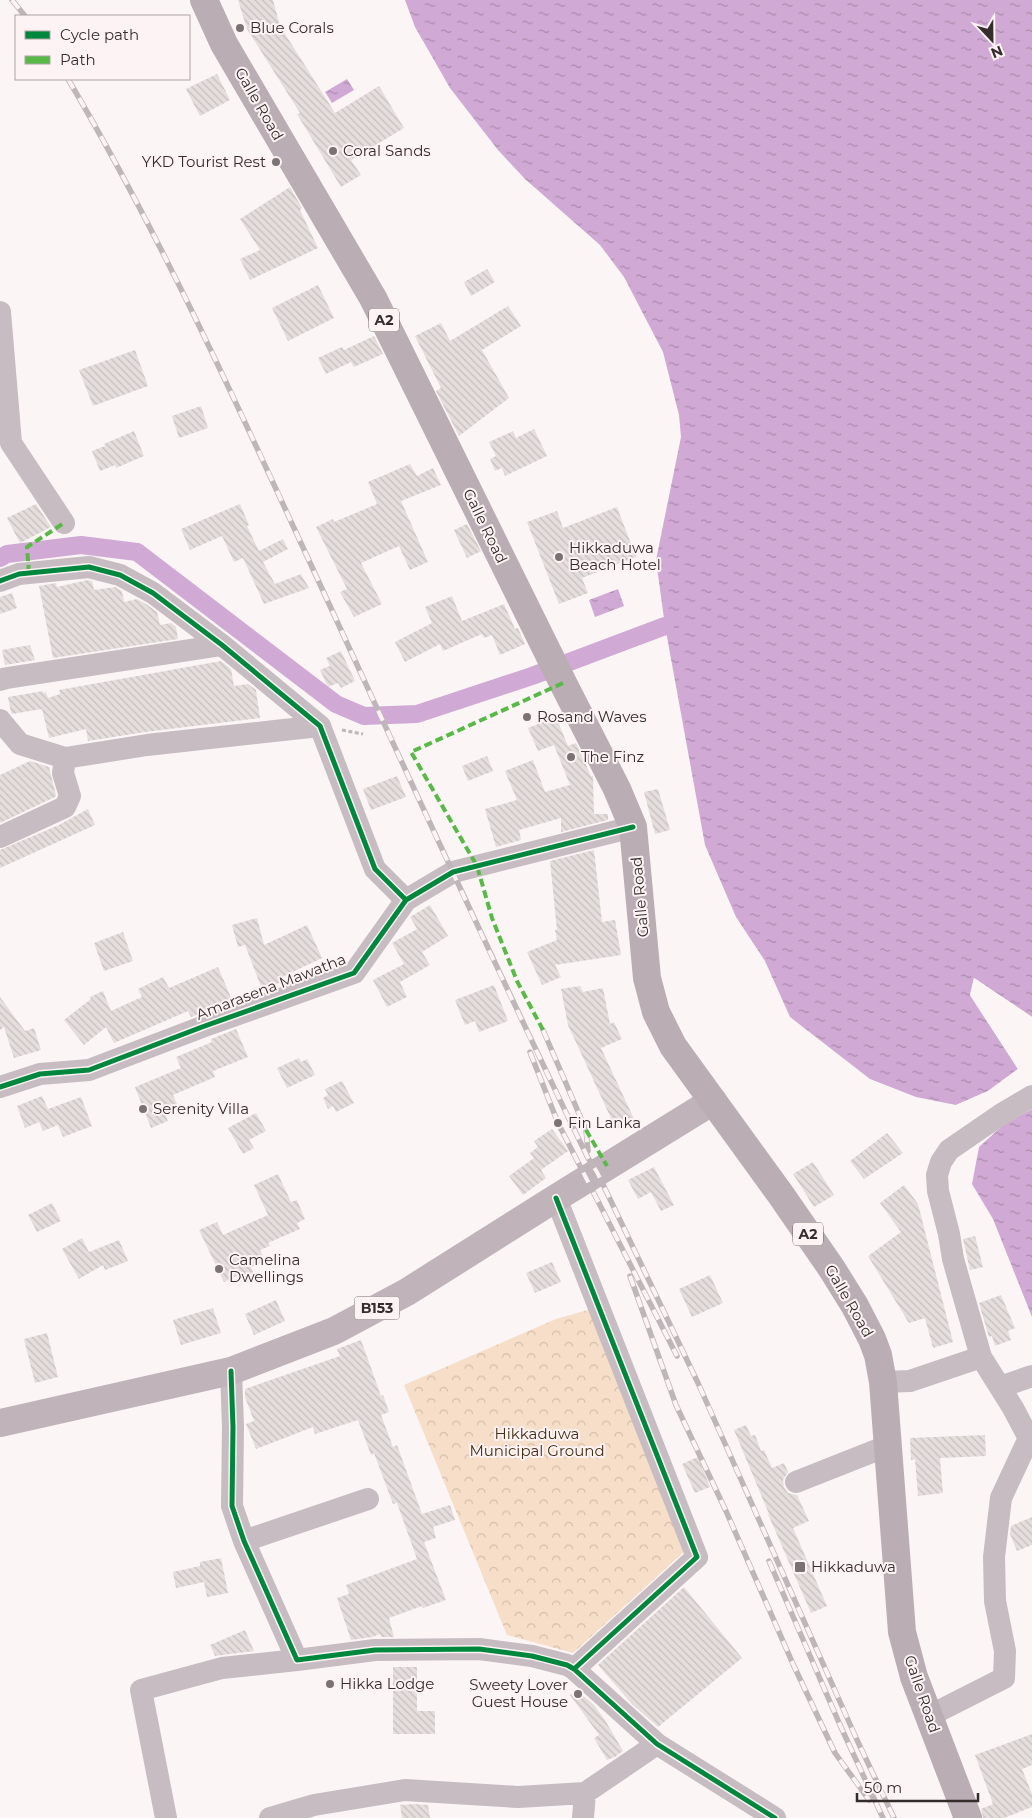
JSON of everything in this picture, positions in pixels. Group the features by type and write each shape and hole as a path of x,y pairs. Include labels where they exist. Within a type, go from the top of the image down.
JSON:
{"highway":[{"name":"Galle Road","path":"204,0 224,44 373,298 617,790 633,827 647,978 656,1012 673,1046 832,1269 855,1306 872,1339 878,1355 883,1382 902,1632 914,1677 968,1818"}],"main road":[{"name":"B153","path":"0,1423 231,1371 334,1331 407,1292 713,1101"}],"street":[{"path":"0,312 11,443 64,523"},
{"path":"0,581 19,574 89,567 120,575 153,593 222,645 320,726 375,869 406,900"},
{"path":"0,680 222,645"},
{"path":"0,720 20,744 65,758 147,745 320,726"},
{"path":"0,837 65,807 70,796 63,773 65,758"},
{"name":"Amarasena Mawatha","path":"0,1087 40,1074 88,1070 354,973 406,900 453,872 633,827"},
{"path":"929,1716 1004,1678 1005,1651 995,1601 995,1547 1001,1498 1030,1441 1000,1387 981,1358 953,1259 949,1234 938,1192 937,1175 941,1162 949,1150 1000,1115 1032,1096"},
{"path":"556,1198 697,1557 574,1669"},
{"path":"883,1382 910,1381 981,1358"},
{"path":"231,1371 233,1427 232,1506 244,1541 296,1660"},
{"path":"1000,1387 1032,1376"},
{"path":"796,1482 887,1446"},
{"path":"244,1541 368,1498"},
{"path":"166,1818 141,1690 222,1668 375,1650 479,1649 532,1656 567,1665 574,1669 657,1744 775,1818"},
{"path":"270,1818 314,1805 405,1790 518,1797 584,1793 657,1744"},
{"path":"583,1818 584,1793"}],"green space":[{"name":"Hikkaduwa Municipal Ground","path":"591,1309 687,1549 573,1653 507,1635 404,1385 556,1319"}],"water":[{"path":"405,0 1032,0 1032,1017 974,978 970,995 1018,1069 988,1091 956,1105 916,1097 870,1079 790,1017 765,961 736,917 705,845 665,626 656,560 681,437 679,415 663,352 624,277 600,245 525,179 498,150 450,88 415,27"},
{"path":"347,79 354,90 332,103 325,92"},
{"path":"618,589 624,606 595,617 589,600"},
{"path":"1032,1109 1032,1317 993,1219 972,1184 979,1147 1003,1125"}],"pier":[{"path":"974,978 1032,1017 1032,1019 975,982 972,995 1020,1069 990,1093 957,1107 956,1105 988,1091 1018,1069 970,995"}],"building":[{"path":"238,0 273,0 280,26 335,113 379,86 404,128 351,160 361,175 341,187 297,114 300,113 247,29"},
{"path":"217,74 230,100 200,116 186,89"},
{"path":"290,187 302,208 300,210 318,248 250,280 240,259 260,250 240,219"},
{"path":"487,269 495,282 471,296 464,282"},
{"path":"318,285 334,318 288,341 272,308"},
{"path":"508,306 521,326 482,350 509,398 459,436 436,391 441,388 415,336 441,323 450,341"},
{"path":"374,336 383,354 354,367 351,362 326,374 318,358 342,347 344,350"},
{"path":"135,350 148,386 93,406 79,370"},
{"path":"201,406 208,428 179,438 172,416"},
{"path":"534,429 547,456 505,476 502,468 495,471 490,459 496,456 489,442 513,431 516,438"},
{"path":"134,431 144,456 116,468 115,465 100,471 92,451"},
{"path":"410,464 417,476 433,468 441,485 401,501 428,562 410,570 399,546 361,563 382,604 354,617 340,592 347,589 316,527 333,519 334,522 377,504 368,482"},
{"path":"36,504 51,527 20,543 7,518"},
{"path":"240,504 249,525 247,526 259,551 283,539 288,549 263,562 275,584 301,574 309,588 264,604 243,558 234,562 222,536 190,550 181,529"},
{"path":"617,507 636,557 582,578 588,593 559,604 527,522 557,511 563,528"},
{"path":"467,524 481,551 467,558 454,530"},
{"path":"88,580 92,581 94,590 115,587 122,591 124,602 137,599 146,604 157,612 160,625 171,623 176,627 178,639 53,658 39,586 56,583 57,587"},
{"path":"12,593 17,608 0,614 0,597"},
{"path":"452,596 462,621 504,604 515,629 518,628 525,644 500,655 492,635 484,638 482,634 443,651 440,644 405,662 395,642 432,623 425,607"},
{"path":"30,645 35,660 5,665 2,650"},
{"path":"341,651 355,681 341,688 338,683 328,687 320,670 330,666 326,658"},
{"path":"221,661 231,669 234,686 248,684 256,690 260,718 88,741 86,729 49,738 42,709 11,713 8,697 43,691 43,693 46,692 48,698 60,694 59,690"},
{"path":"556,717 568,746 576,743 591,776 593,776 594,814 608,814 608,820 561,832 561,818 519,830 521,840 496,847 485,809 517,800 505,771 533,760 545,792 570,785 554,745 538,751 528,728"},
{"path":"487,756 493,771 468,781 462,766"},
{"path":"30,761 49,767 56,795 0,823 0,775"},
{"path":"397,776 406,797 371,810 363,789"},
{"path":"658,789 670,830 655,834 644,792"},
{"path":"88,809 95,825 0,868 0,850 59,825"},
{"path":"594,850 602,922 615,920 621,955 555,965 561,977 542,985 527,952 557,940 550,861"},
{"path":"430,905 448,936 422,952 430,965 400,982 407,997 387,1007 373,980 404,964 392,943 417,929 410,917"},
{"path":"257,918 264,945 307,925 322,958 280,978 282,982 262,989 245,945 238,947 232,925"},
{"path":"123,932 133,961 104,971 94,943"},
{"path":"218,967 232,1000 224,1005 191,1017 188,1011 114,1043 106,1027 84,1045 64,1020 91,999 90,997 103,991 111,1011 142,997 138,989 163,977 169,988"},
{"path":"494,985 508,1021 479,1032 475,1021 465,1025 455,1000"},
{"path":"580,986 583,992 603,988 610,1024 614,1022 622,1039 601,1048 635,1121 616,1129 568,1025 561,989"},
{"path":"0,997 25,1031 34,1028 41,1050 14,1058 4,1027 0,1030"},
{"path":"236,1029 248,1057 213,1071 215,1077 173,1095 177,1104 163,1110 168,1121 151,1128 135,1087 181,1068 176,1057 212,1042 211,1039"},
{"path":"299,1058 301,1062 307,1059 315,1075 287,1088 277,1068"},
{"path":"342,1081 354,1103 336,1112 333,1106 328,1109 323,1098 328,1095 325,1089"},
{"path":"42,1096 48,1109 81,1097 92,1126 63,1137 58,1125 43,1131 39,1122 25,1128 17,1106"},
{"path":"256,1113 266,1131 249,1140 254,1148 243,1154 228,1128"},
{"path":"552,1129 568,1151 541,1170 546,1178 523,1195 509,1176 534,1158 530,1153 538,1147 534,1141"},
{"path":"887,1133 903,1153 864,1179 850,1161"},
{"path":"813,1162 834,1195 814,1207 793,1174"},
{"path":"654,1167 674,1205 661,1211 651,1192 638,1199 628,1180"},
{"path":"278,1174 291,1202 297,1200 305,1219 297,1223 300,1229 268,1243 270,1246 260,1250 265,1261 251,1267 255,1277 242,1283 239,1275 224,1282 199,1230 217,1222 223,1235 268,1215 254,1185"},
{"path":"904,1185 918,1204 953,1342 933,1348 925,1318 909,1323 868,1256 901,1232 880,1203"},
{"path":"52,1203 61,1221 37,1232 28,1215"},
{"path":"975,1236 983,1267 970,1270 963,1239"},
{"path":"82,1238 89,1252 119,1240 128,1261 105,1270 103,1265 79,1279 62,1249"},
{"path":"552,1262 561,1282 535,1293 526,1273"},
{"path":"710,1275 723,1303 692,1317 679,1289"},
{"path":"1001,1295 1015,1328 1008,1331 1011,1340 995,1346 992,1336 989,1337 979,1303"},
{"path":"276,1300 285,1321 254,1335 245,1314"},
{"path":"213,1308 221,1333 181,1345 173,1320"},
{"path":"47,1333 58,1377 35,1383 24,1339"},
{"path":"361,1340 381,1396 383,1395 389,1412 381,1415 393,1447 397,1445 422,1514 450,1505 455,1520 433,1527 436,1538 424,1542 446,1600 423,1608 422,1606 389,1618 394,1637 381,1637 380,1634 351,1640 337,1598 349,1594 346,1585 417,1559 397,1503 393,1504 374,1453 371,1455 358,1420 315,1434 313,1427 256,1449 246,1424 254,1421 245,1397 245,1389 340,1356 337,1349"},
{"name":"Hikkaduwa","path":"746,1425 751,1436 755,1435 761,1451 764,1450 772,1468 784,1463 788,1472 783,1480 784,1487 788,1493 797,1495 809,1521 793,1528 827,1606 811,1613 734,1430"},
{"path":"985,1435 986,1456 940,1458 943,1493 918,1496 915,1459 911,1460 910,1438"},
{"path":"698,1457 710,1487 695,1493 682,1464"},
{"path":"1032,1517 1032,1545 1017,1551 1010,1534 1011,1526"},
{"path":"221,1558 228,1593 207,1597 204,1582 176,1588 173,1572 200,1566 200,1562"},
{"path":"684,1587 742,1658 658,1727 632,1704 598,1665"},
{"path":"245,1630 254,1651 215,1656 210,1645"},
{"path":"393,1667 417,1667 417,1711 435,1711 435,1734 393,1734"},
{"path":"577,1690 594,1705 623,1751 615,1757 607,1760 594,1738 599,1735 570,1695"},
{"path":"1032,1734 1032,1765 1022,1769 1032,1794 1032,1807 1004,1818 983,1818 981,1809 993,1804 975,1755"},
{"path":"400,1805 428,1805 430,1818 402,1818"}],"waterway":[{"path":"0,558 7,554 81,545 137,552 336,704 364,716 417,714 532,676 665,626"}],"railway":[{"path":"12,0 24,15"},
{"path":"69,80 136,201 230,390 519,1014 698,1383 857,1740 894,1818"},
{"path":"543,1030 586,1130 588,1151"},
{"path":"530,1052 558,1123 677,1356"},
{"path":"630,1276 676,1405 726,1511 793,1664 835,1753 869,1800"},
{"path":"769,1561 840,1725 883,1818"}],"marked path":[{"path":"29,573 27,547 64,523"},
{"path":"543,1030 517,981 492,918 477,866 411,752 563,683"},
{"path":"586,1130 607,1166"}],"cycle path":[{"path":"0,581 19,574 89,567 120,575 153,593 222,645 320,726 375,869 406,900"},
{"path":"0,1087 40,1074 89,1070 202,1027 354,973 406,900 453,872 633,827"},
{"path":"556,1198 697,1557 574,1669"},
{"path":"231,1371 233,1427 232,1506 244,1541 297,1660 375,1650 479,1649 532,1656 567,1665 574,1669 657,1744 775,1818"}],"place":[{"name":"Blue Corals","path":"240,28"},
{"name":"Coral Sands","path":"333,151"},
{"name":"YKD Tourist Rest","path":"276,162"},
{"name":"Hikkaduwa Beach Hotel","path":"559,557"},
{"name":"Rosand Waves","path":"527,717"},
{"name":"The Finz","path":"571,757"},
{"name":"Serenity Villa","path":"143,1109"},
{"name":"Fin Lanka","path":"558,1123"},
{"name":"Camelina Dwellings","path":"219,1269"},
{"name":"Hikkaduwa","path":"800,1567"},
{"name":"Hikka Lodge","path":"330,1684"},
{"name":"Sweety Lover Guest House","path":"578,1694"}]}
